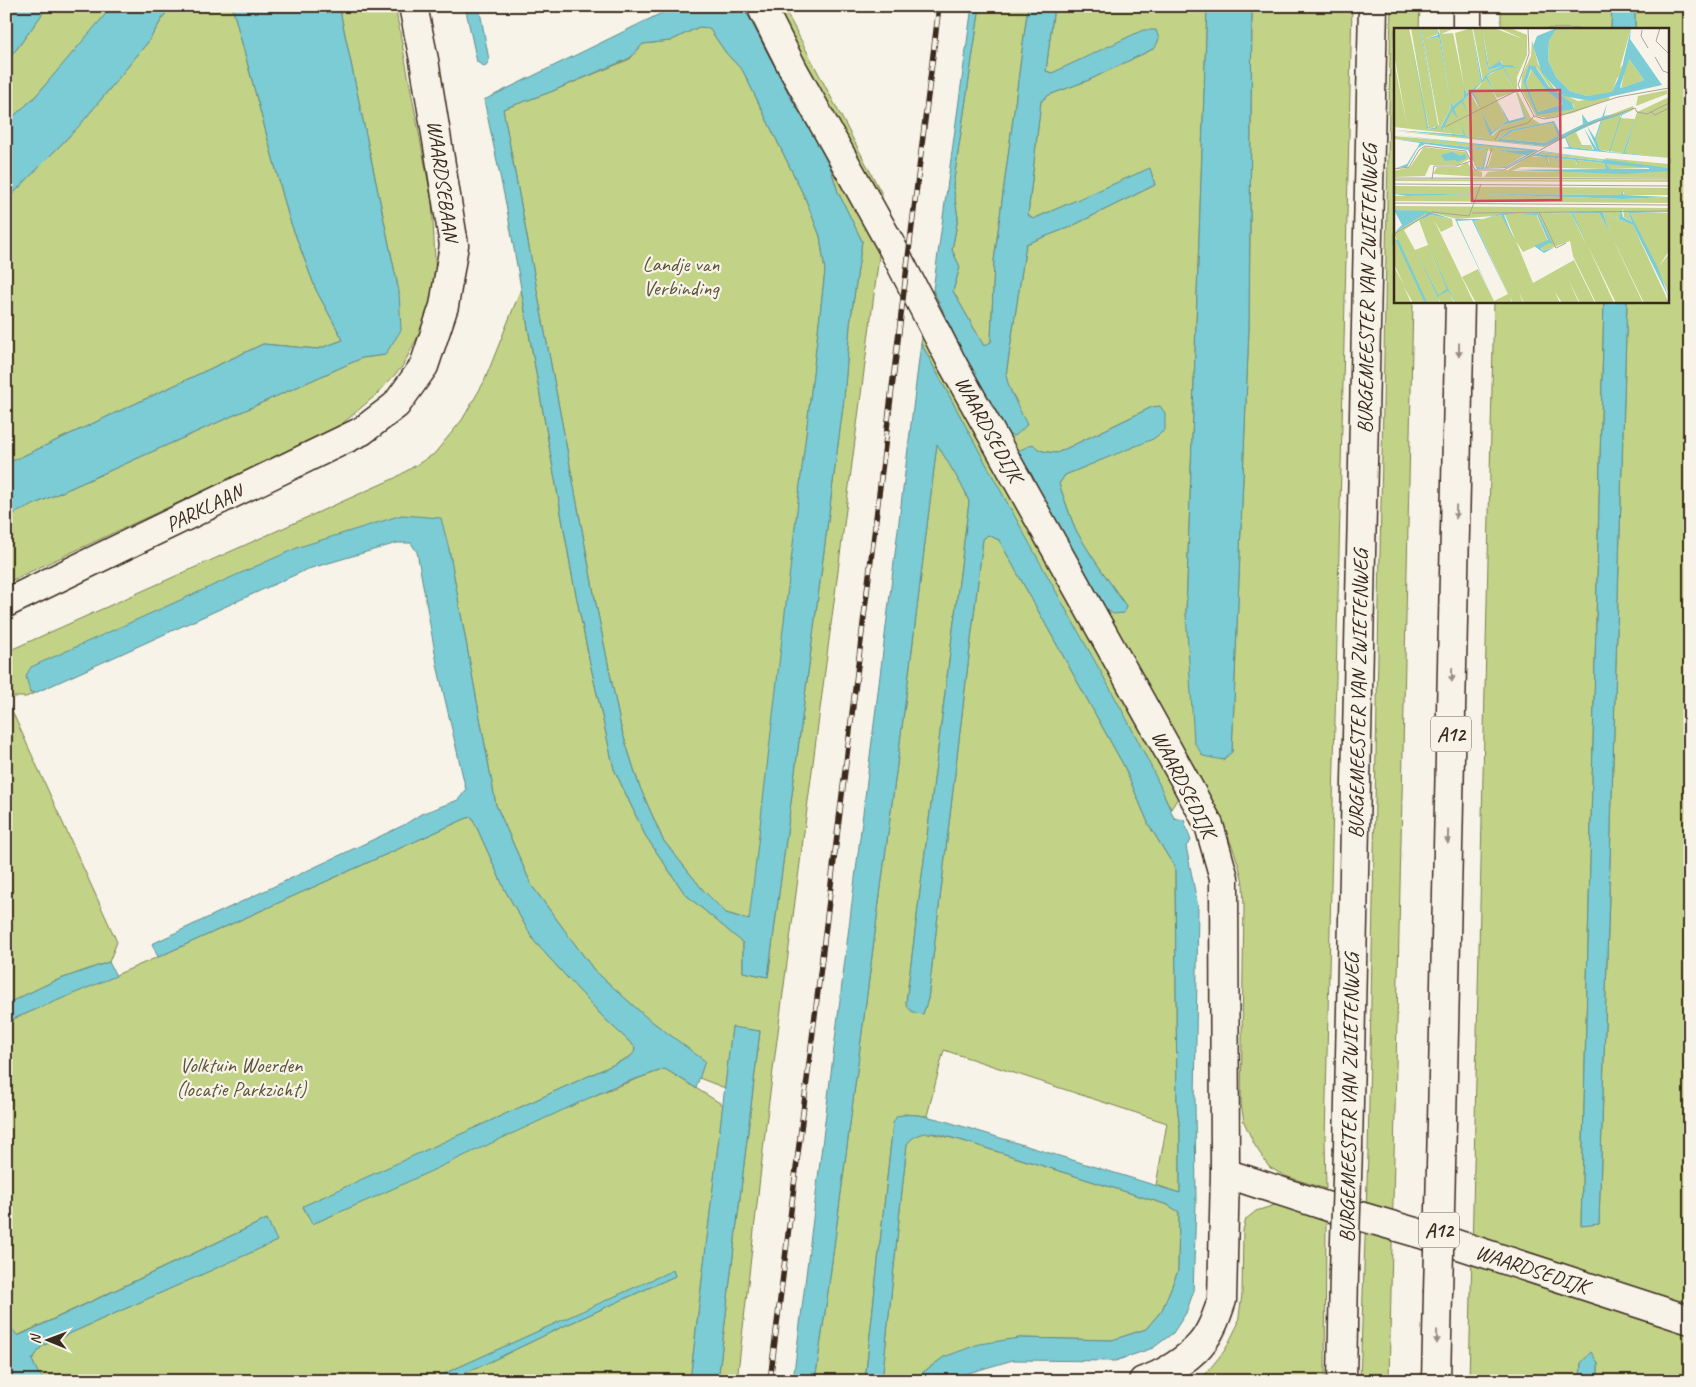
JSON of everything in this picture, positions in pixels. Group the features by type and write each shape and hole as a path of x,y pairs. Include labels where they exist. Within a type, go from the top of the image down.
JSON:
{"main road":[{"name":"WAARDSEBAAN","path":"396,405 424,366 444,306 454,245 424,60 413,6"},
{"name":"WAARDSEDIJK","path":"761,6 793,69 891,245 952,363 1209,825 1224,878 1225,1173 1332,1208 1456,1244 1690,1320"},
{"name":"BURGEMEESTER VAN ZWIETENWEG","path":"1342,1381 1373,6"},
{"path":"1467,6 1467,28"},
{"name":"A12","path":"1436,1381 1460,302"},
{"name":"PARKLAAN","path":"6,603 362,431 396,405"},
{"path":"1143,1381 1153,1378 1176,1365 1200,1345 1217,1318 1222,1300 1225,1173"}],"green space":[{"path":"48,6 111,6 105,16 34,98 6,123 6,59 16,50"},
{"path":"170,6 232,6 289,218 316,290 343,340 318,349 263,344 6,464 6,201 80,125 148,42"},
{"path":"339,6 395,6 432,202 436,279 428,317 402,367 376,395 336,429 6,583 6,517 362,358 385,355 399,292"},
{"path":"743,6 783,6 882,194 879,256 766,1124 737,1381 718,1381 760,1031 732,1028 725,1088 699,1078 704,1061 646,1017 594,970 532,886 496,805 449,549 402,515 29,692 35,693 26,697 6,697 6,652 395,478 434,454 462,420 484,382 521,289 573,580 614,769 645,835 685,894 743,943 743,972 768,977 844,399 850,325 862,241 838,192 827,157 793,102"},
{"path":"980,6 1028,6 994,261 991,342 984,346 953,291 960,267 952,250 958,218 953,186"},
{"path":"1054,6 1207,6 1186,614 1232,752 1249,328 1252,6 1352,6 1325,1139 1326,1189 1285,1176 1269,1167 1254,1144 1244,1122 1241,1104 1243,885 1239,865 1218,815 1200,779 1178,798 1171,809 1123,714 921,343 933,290 1002,433 1017,402 1008,386 1006,375 1026,244 1070,227 1155,185 1150,169 1033,219 1028,215 1041,101 1049,95 1089,80 1155,48 1052,73 1046,71","holes":["1152,407 1103,459 1065,475 1059,484 1075,529 1126,606 1030,483 1033,444 1041,450 1057,453"]},
{"path":"1391,6 1420,6 1419,28 1394,28 1394,302 1413,302 1389,1381 1360,1381 1368,1153"},
{"path":"1501,6 1612,6 1611,28 1501,28"},
{"path":"1635,6 1690,6 1690,1381 1598,1381 1598,1363 1581,1363 1580,1381 1469,1381 1494,302 1604,302 1581,1225 1599,1224 1627,302 1668,302 1668,28 1635,28"},
{"name":"Landje van Verbinding","path":"699,27 709,28 726,53 743,71 805,198 820,236 825,271 750,920 726,913 703,890 663,840 639,785 621,728 503,109 548,93 630,59 643,44 670,41"},
{"path":"937,443 965,491 969,502 906,1003 923,1014 928,999 983,539 988,535 999,540 1124,766 1149,825 1175,868 1177,1103 1180,1131 1180,1193 1156,1185 1167,1123 944,1050 927,1116 904,1114 893,1123 865,1381 815,1381 911,658"},
{"path":"6,698 117,942 109,962 52,982 6,1004"},
{"name":"Volktuin Woerden (locatie Parkzicht)","path":"472,817 505,890 534,941 604,1018 635,1047 635,1053 628,1058 303,1207 312,1224 575,1103 665,1069 723,1105 690,1381 444,1381 477,1368 675,1276 673,1271 428,1381 46,1381 38,1373 32,1360 42,1346 276,1241 267,1219 17,1336 6,1322 6,1022 158,957"},
{"path":"925,1132 960,1140 1168,1205 1179,1212 1178,1271 1162,1310 1146,1329 1113,1340 1019,1338 944,1357 911,1381 882,1381 907,1143 914,1136"},
{"path":"1275,1205 1326,1216 1325,1381 1199,1381 1225,1350 1238,1324 1242,1294 1243,1230 1246,1219 1256,1211"}],"water":[{"path":"6,6 48,6 16,50 6,59"},
{"path":"111,6 170,6 148,42 80,125 6,201 6,123 34,98"},
{"path":"232,6 339,6 399,292 401,330 385,355 362,358 6,517 6,464 263,344 318,349 343,340 316,290 289,218"},
{"path":"465,6 479,6 489,60 485,67 477,62"},
{"path":"676,6 743,6 793,102 827,157 838,192 862,241 850,325 844,399 768,977 743,972 743,943 685,894 645,835 614,769 573,580 506,204 484,100","holes":["699,27 709,28 726,53 743,71 805,198 820,236 825,271 749,920 726,913 703,890 663,840 639,785 621,728 503,109 548,93 630,58 643,44 670,41"]},
{"path":"972,6 980,6 953,186 958,218 952,250 960,267 953,291 984,346 991,342 994,261 1028,6 1054,6 1046,71 1052,73 1143,30 1156,30 1159,39 1155,48 1089,80 1049,95 1041,101 1028,215 1033,219 1150,168 1155,185 1070,227 1026,244 1006,375 1012,394 1027,425 1015,436 1002,433 933,290"},
{"path":"1207,6 1252,6 1249,328 1232,752 1223,760 1203,756 1194,742 1186,614"},
{"path":"1612,6 1635,6 1635,28 1611,28"},
{"path":"1604,302 1627,302 1599,1224 1581,1226"},
{"path":"921,343 1124,714 1174,818 1184,820 1191,841 1186,846 1198,907 1195,1102 1196,1204 1193,1293 1186,1313 1173,1333 1153,1348 1115,1361 1013,1360 965,1374 956,1381 911,1381 944,1357 979,1344 1019,1338 1112,1340 1146,1329 1162,1310 1178,1271 1179,1212 1168,1205 945,1136 925,1133 913,1138 907,1144 882,1381 865,1381 893,1123 897,1116 915,1115 945,1121 1180,1193 1180,1131 1177,1103 1175,868 1149,825 1124,766 999,540 988,535 983,539 928,999 923,1014 912,1011 906,1003 969,502 965,491 937,444 911,658 815,1381 793,1381"},
{"path":"1160,406 1165,413 1165,430 1153,439 1065,475 1059,484 1075,529 1126,606 1124,613 1113,614 1100,604 1030,483 1018,451 1033,444 1041,450 1057,453 1152,407"},
{"path":"402,515 441,518 449,549 496,805 532,886 594,970 646,1017 705,1061 696,1088 665,1069 615,1086 375,1197 312,1224 303,1206 628,1058 635,1049 534,941 505,890 472,817 158,957 152,944 404,825 421,814 458,800 466,790 438,669 417,552 411,543 397,543 308,569 35,693 30,692 26,676 31,667 299,547"},
{"path":"109,962 116,976 6,1022 6,1004 52,982"},
{"path":"732,1027 760,1031 718,1381 690,1381"},
{"path":"267,1219 277,1241 42,1346 32,1360 38,1373 46,1381 6,1381 6,1322 18,1336"},
{"path":"673,1270 675,1276 477,1368 444,1381 428,1381"},
{"path":"1591,1352 1598,1363 1598,1381 1580,1381 1581,1363"}],"railway":[{"path":"770,1381 939,6"}]}
